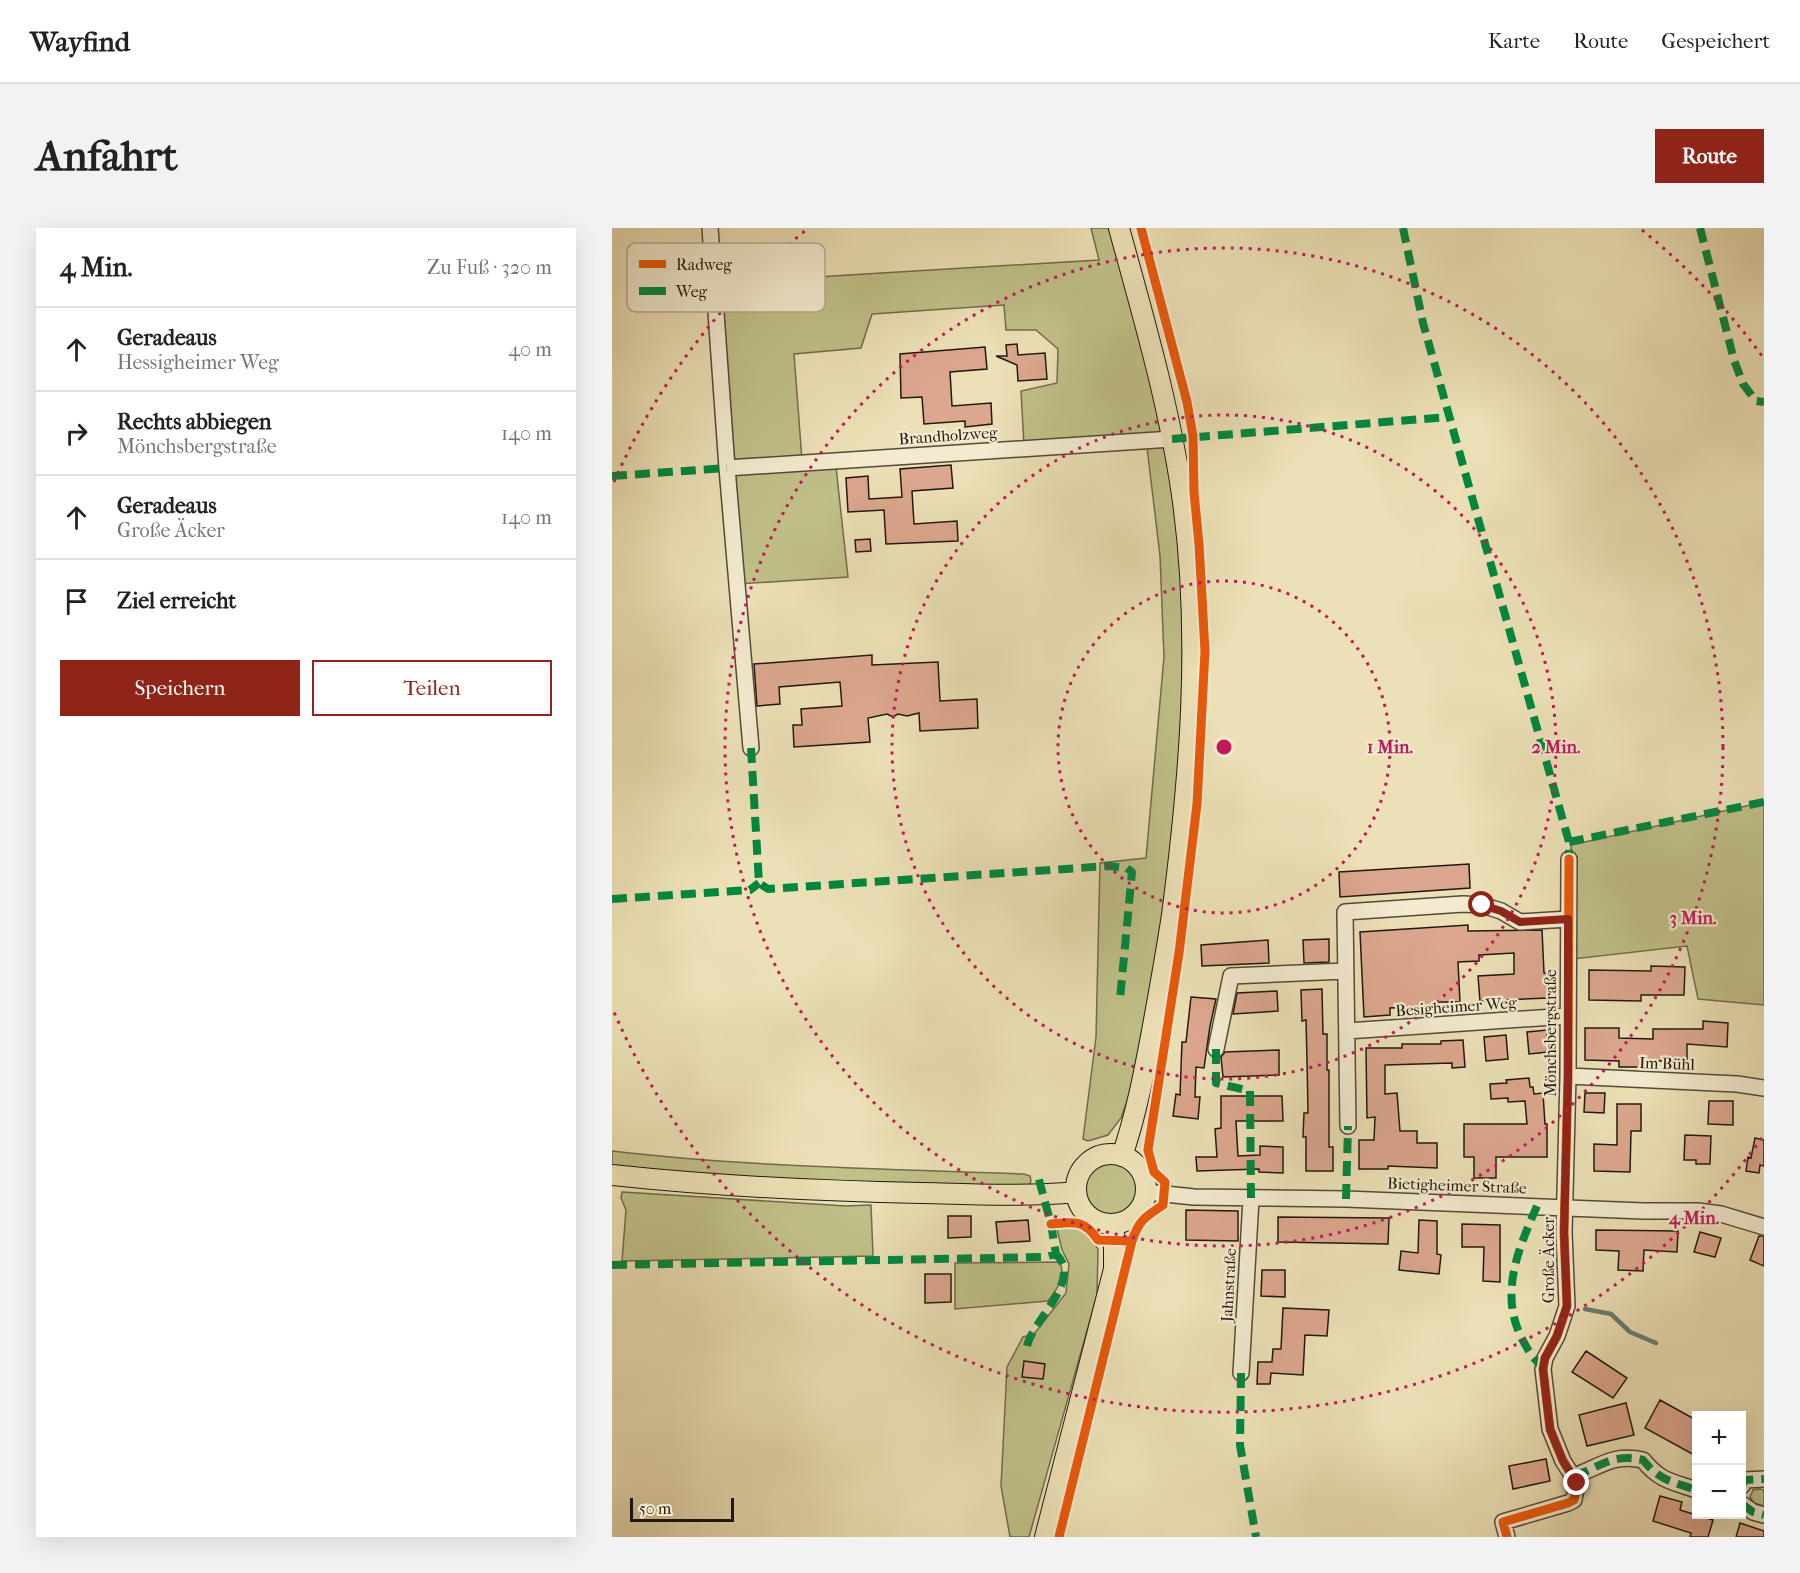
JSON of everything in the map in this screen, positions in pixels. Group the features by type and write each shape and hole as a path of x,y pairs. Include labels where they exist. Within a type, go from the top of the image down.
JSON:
{"main road":[{"path":"1119,228 1146,326 1172,439 1182,496 1188,555 1192,665 1188,777 1167,951 1132,1127 1122,1155"},
{"path":"1122,1155 1133,1161 1139,1168 1146,1184 1143,1204 1130,1219 1114,1224 1102,1223 1085,1213 1080,1205 1076,1192 1080,1173 1087,1164 1099,1156 1122,1155"},
{"path":"612,1175 756,1186 894,1192 1042,1195 1076,1192"},
{"path":"1045,1537 1114,1269 1114,1224"}],"street":[{"path":"710,228 711,243"},
{"path":"716,312 751,748"},
{"name":"Brandholzweg","path":"727,468 1172,439"},
{"name":"Mönchsbergstraße","path":"1566,1207 1569,859"},
{"path":"1348,1126 1345,912 1463,904 1482,905 1501,911 1520,922 1568,919"},
{"path":"1216,1048 1231,976 1345,971"},
{"name":"Besigheimer Weg","path":"1347,1031 1568,1016"},
{"name":"Im Bühl","path":"1568,1077 1737,1084 1764,1088"},
{"name":"Bietigheimer Straße","path":"1146,1192 1251,1199 1346,1199 1643,1211 1698,1211 1721,1214 1764,1227"},
{"name":"Jahnstraße","path":"1241,1373 1251,1199"},
{"name":"Große Äcker","path":"1566,1207 1564,1232 1567,1306 1557,1336 1545,1358 1543,1369 1550,1429 1563,1461 1574,1476"},
{"path":"1507,1537 1503,1522 1574,1500 1577,1483 1574,1476 1611,1460 1629,1456 1643,1460 1654,1474 1692,1489"},
{"path":"1746,1480 1764,1479"},
{"path":"1746,1507 1764,1515"}],"green space":[{"path":"1091,228 1113,228 1165,438 1182,566 1183,726 1177,805 1160,936 1132,1087 1121,1118 1108,1135 1088,1141 1083,1139 1096,1037 1100,863 1146,858 1164,657 1160,556 1146,439 1024,446 1021,391 1057,383 1058,349 1036,330 1006,330 1004,305 872,314 861,348 794,354 802,460 835,458 848,577 738,584 718,312 825,312 825,276 1099,260"},
{"path":"1764,802 1764,1005 1698,999 1687,946 1573,959 1571,845"},
{"path":"612,1151 766,1164 1024,1174 1030,1176 1031,1181 1029,1187 876,1185 612,1168"},
{"path":"1110,1162 1120,1164 1129,1170 1135,1179 1137,1189 1135,1199 1129,1208 1120,1214 1110,1216 1100,1214 1091,1208 1085,1199 1083,1189 1085,1179 1091,1170 1100,1164"},
{"path":"622,1192 846,1206 871,1205 873,1256 622,1261 626,1210 621,1198"},
{"path":"1067,1226 1083,1226 1098,1249 1097,1295 1029,1537 1010,1537 1001,1486 1007,1367 1023,1337 1034,1334 1066,1293 1069,1264 1062,1250 1057,1229"},
{"path":"1060,1262 1061,1278 1048,1301 955,1309 955,1263"},
{"path":"1753,1490 1764,1490 1764,1506 1754,1503 1750,1497"}],"building":[{"path":"1017,344 1018,355 1045,353 1047,379 1018,381 1017,365 996,356 1007,356 1006,345"},
{"path":"985,347 987,369 950,372 952,406 991,403 992,424 965,427 965,421 924,424 922,397 901,398 900,354"},
{"path":"951,465 953,488 912,491 914,524 957,521 958,541 886,544 884,510 848,512 846,478 868,476 869,499 902,497 900,469"},
{"path":"870,539 871,551 856,552 855,540"},
{"path":"872,655 872,665 938,662 940,701 977,699 978,728 920,731 919,713 907,716 898,714 893,717 887,714 868,718 870,742 794,747 793,725 802,725 801,709 842,706 840,682 779,687 780,704 757,706 754,664"},
{"path":"1469,864 1470,888 1340,897 1339,872"},
{"path":"1468,925 1468,931 1542,930 1548,998 1480,1001 1478,976 1514,974 1514,953 1479,955 1479,961 1458,962 1460,1002 1434,1002 1434,1006 1390,1008 1390,1015 1364,1017 1360,932"},
{"path":"1329,939 1329,962 1304,963 1303,940"},
{"path":"1268,940 1269,963 1202,966 1201,945"},
{"path":"1651,966 1685,967 1684,995 1641,995 1641,1001 1589,1000 1589,970 1651,971"},
{"path":"1322,989 1323,1034 1327,1034 1327,1070 1329,1070 1329,1147 1333,1147 1333,1171 1306,1171 1306,1137 1303,1137 1304,1113 1308,1113 1306,1020 1302,1021 1301,990"},
{"path":"1277,991 1278,1011 1233,1014 1237,993"},
{"path":"1191,997 1216,999 1204,1068 1196,1067 1195,1097 1200,1097 1198,1119 1173,1116 1176,1094 1180,1095 1182,1042 1186,1042"},
{"path":"1703,1021 1728,1023 1727,1047 1687,1044 1687,1061 1653,1061 1653,1067 1619,1067 1619,1061 1585,1060 1585,1028 1619,1028 1619,1038 1653,1039 1653,1029 1703,1029"},
{"path":"1547,1030 1548,1052 1529,1054 1527,1032"},
{"path":"1506,1035 1508,1059 1486,1061 1484,1037"},
{"path":"1463,1040 1465,1067 1452,1068 1452,1063 1385,1065 1385,1094 1397,1093 1400,1131 1417,1131 1417,1143 1437,1143 1437,1168 1388,1166 1388,1169 1359,1169 1359,1140 1374,1140 1375,1117 1367,1118 1366,1048 1402,1048 1402,1044 1441,1044 1441,1041"},
{"path":"1279,1050 1279,1075 1223,1077 1221,1057 1225,1052"},
{"path":"1529,1078 1534,1094 1543,1093 1545,1124 1547,1124 1547,1157 1496,1157 1496,1178 1474,1178 1474,1157 1464,1157 1464,1124 1527,1124 1525,1101 1508,1102 1508,1098 1491,1099 1490,1084"},
{"path":"1585,1093 1605,1093 1604,1113 1584,1112"},
{"path":"1221,1096 1282,1096 1283,1121 1236,1121 1238,1156 1260,1155 1260,1146 1283,1147 1283,1173 1259,1172 1259,1169 1197,1171 1196,1157 1217,1157 1215,1129 1221,1128"},
{"path":"1709,1101 1733,1101 1733,1125 1708,1124"},
{"path":"1617,1104 1641,1104 1641,1131 1631,1131 1630,1172 1594,1171 1594,1144 1617,1145"},
{"path":"1685,1135 1711,1136 1710,1164 1696,1164 1696,1160 1684,1160"},
{"path":"1755,1138 1764,1140 1764,1166 1760,1165 1759,1173 1746,1171"},
{"path":"1186,1210 1238,1211 1238,1241 1186,1240"},
{"path":"948,1216 971,1216 971,1237 948,1238"},
{"path":"1278,1217 1389,1218 1388,1244 1278,1242"},
{"path":"1028,1220 1030,1241 998,1243 996,1222"},
{"path":"1419,1220 1437,1221 1437,1254 1441,1255 1439,1274 1399,1270 1401,1251 1418,1253"},
{"path":"1462,1224 1500,1225 1500,1282 1483,1281 1484,1247 1462,1247"},
{"path":"1596,1230 1678,1231 1677,1252 1644,1250 1643,1271 1618,1270 1619,1251 1596,1250"},
{"path":"1700,1232 1721,1238 1715,1257 1694,1252"},
{"path":"1759,1236 1764,1236 1764,1266 1750,1260"},
{"path":"1262,1270 1285,1270 1285,1297 1261,1296"},
{"path":"925,1274 951,1274 951,1302 925,1303"},
{"path":"1283,1308 1329,1310 1327,1336 1305,1335 1303,1375 1271,1373 1270,1384 1257,1384 1258,1362 1272,1362 1273,1349 1281,1349"},
{"path":"1586,1351 1627,1378 1613,1398 1572,1372"},
{"path":"1024,1361 1045,1364 1043,1379 1022,1377"},
{"path":"1660,1400 1692,1418 1692,1454 1645,1428"},
{"path":"1626,1403 1634,1435 1587,1446 1579,1415"},
{"path":"1546,1459 1550,1481 1513,1489 1509,1466"},
{"path":"1660,1496 1682,1502 1680,1510 1692,1514 1692,1519 1713,1520 1708,1537 1690,1537 1691,1533 1653,1521"},
{"path":"1740,1523 1764,1531 1764,1537 1736,1537"}],"waterway":[{"path":"1585,1309 1611,1314 1630,1332 1656,1343"}],"marked path":[{"path":"1403,228 1423,323 1569,842 1569,859"},
{"path":"1700,228 1734,360 1743,384 1756,401 1764,402"},
{"path":"1172,439 1448,417"},
{"path":"612,476 727,468"},
{"path":"751,748 759,883 768,889 1109,866 1127,868 1132,872 1120,999"},
{"path":"1569,842 1764,802"},
{"path":"612,899 750,890 759,883"},
{"path":"1216,1049 1216,1083 1250,1091 1251,1199"},
{"path":"1346,1199 1348,1126"},
{"path":"612,1265 1045,1257 1056,1254 1051,1224 1038,1176"},
{"path":"1537,1206 1517,1258 1511,1293 1517,1328 1528,1349 1543,1369"},
{"path":"1027,1346 1031,1335 1061,1287 1064,1275 1063,1264 1056,1254"},
{"path":"1241,1373 1240,1445 1256,1537"},
{"path":"1574,1476 1607,1462 1632,1458 1643,1460 1667,1480 1692,1489"},
{"path":"1746,1480 1764,1479"},
{"path":"1746,1507 1764,1515"}],"cycle path":[{"path":"1059,1537 1132,1241 1143,1220 1163,1205 1165,1182 1154,1172 1148,1150 1179,953 1197,804 1205,651 1194,492 1193,436 1187,402 1141,228"},
{"path":"1507,1537 1503,1522 1574,1500 1577,1483 1563,1461 1550,1429 1543,1369 1545,1358 1557,1336 1567,1306 1564,1232 1568,1076 1569,859"},
{"path":"1051,1224 1078,1223 1088,1228 1098,1240 1132,1241"}],"route":[{"path":"1482,905 1501,911 1520,922 1568,919 1568,1077 1564,1232 1567,1306 1557,1336 1545,1358 1543,1369 1550,1429 1563,1461 1577,1483"}]}
